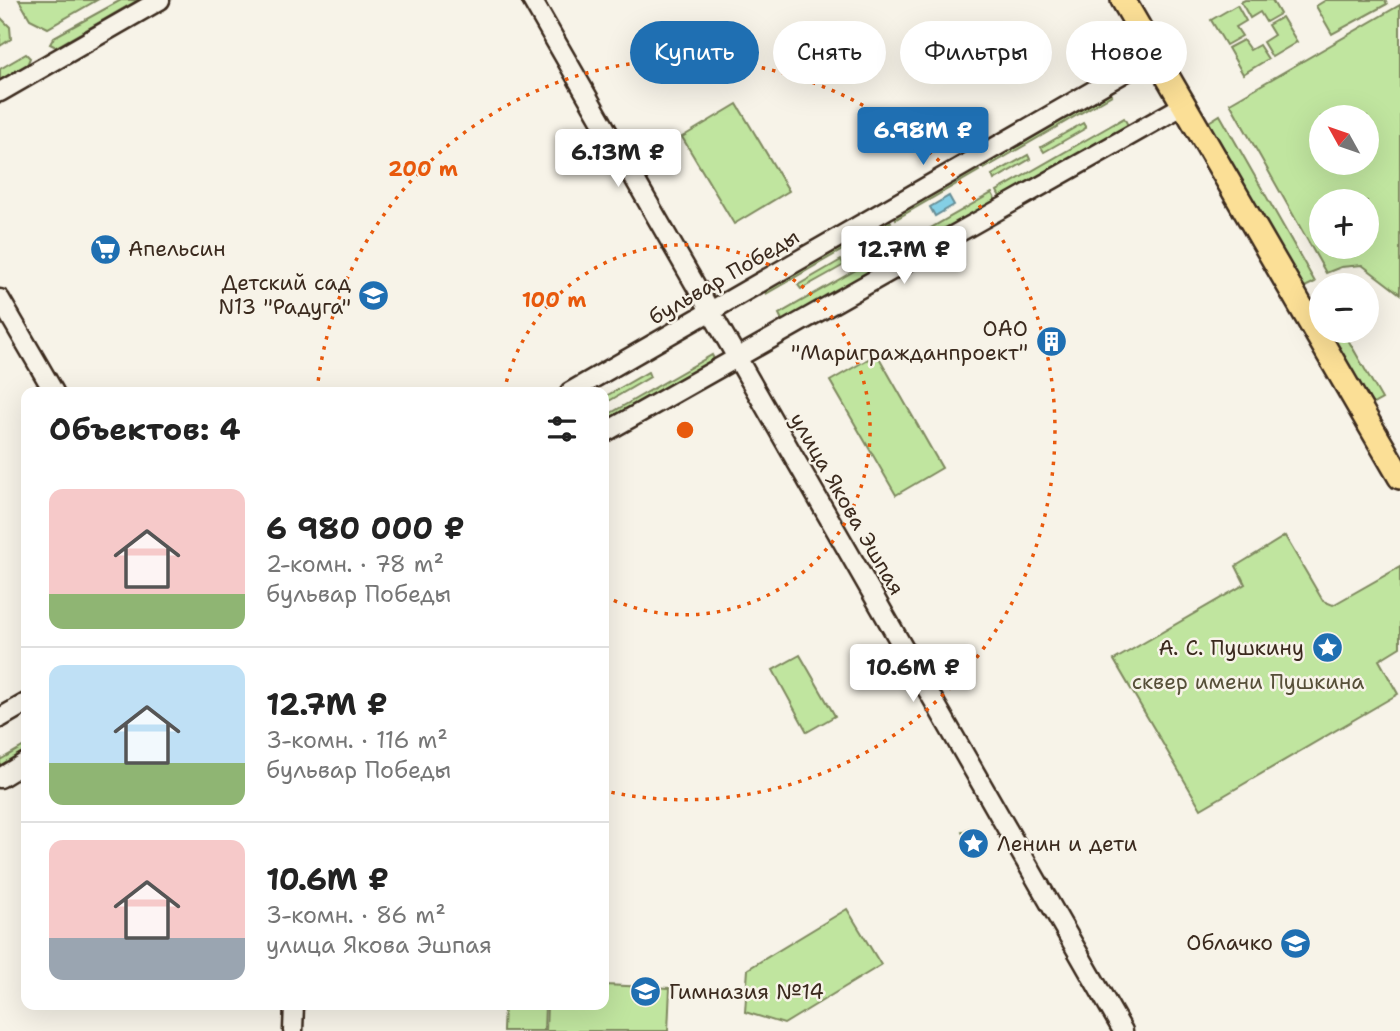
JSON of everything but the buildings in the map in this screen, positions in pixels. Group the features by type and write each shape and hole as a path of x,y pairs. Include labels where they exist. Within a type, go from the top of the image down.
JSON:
{"main road":[{"path":"1123,0 1135,21"},
{"path":"1172,84 1400,477"}],"street":[{"path":"0,92 160,0"},
{"name":"улица Якова Эшпая","path":"532,0 1123,1031"},
{"name":"бульвар Победы","path":"579,387 1105,84"},
{"path":"609,430 1184,105"},
{"path":"0,299 51,387"},
{"path":"0,718 21,706"},
{"path":"0,778 21,765"},
{"path":"293,1031 294,1010"}],"green space":[{"path":"19,0 97,0 48,28 30,19"},
{"path":"121,0 138,0 56,47 50,44 54,37"},
{"path":"1272,0 1280,14 1266,22 1260,12 1250,18 1241,2"},
{"path":"1326,0 1385,0 1387,4 1332,34 1316,6"},
{"path":"1237,5 1246,21 1236,27 1242,36 1226,45 1211,20"},
{"path":"1400,5 1400,294 1379,278 1379,273 1372,273 1362,265 1341,267 1326,273 1318,259 1379,259 1379,189 1309,189 1309,243 1230,103"},
{"path":"0,17 10,27 11,39 0,46"},
{"path":"1282,17 1297,42 1272,57 1263,42 1274,35 1268,25"},
{"path":"1243,40 1250,50 1259,45 1268,59 1243,74 1228,48"},
{"path":"26,54 30,58 27,65 0,80 0,69"},
{"path":"1107,87 1112,95 984,169 979,160"},
{"path":"737,104 789,191 734,224 682,137"},
{"path":"1220,115 1310,273 1309,285 1301,289 1207,123"},
{"path":"1124,118 1129,127 1001,199 997,191"},
{"path":"1083,123 1086,128 1044,152 1041,147"},
{"path":"1028,155 1030,159 994,180 992,175"},
{"path":"974,163 979,171 896,219 892,211"},
{"path":"992,193 996,201 914,248 910,240"},
{"path":"886,214 891,222 766,294 761,285"},
{"path":"892,232 895,236 856,258 854,254"},
{"path":"903,243 908,251 783,322 779,314"},
{"path":"841,260 844,265 801,289 798,285"},
{"path":"1332,343 1350,343 1382,399 1373,404 1356,387"},
{"path":"877,354 942,468 896,495 830,381"},
{"path":"712,355 715,361 609,421 609,414"},
{"path":"648,372 650,377 609,401 609,394"},
{"name":"сквер имени Пушкина","path":"1285,536 1323,601 1333,605 1400,567 1400,647 1379,660 1398,694 1201,809 1114,660 1245,584 1236,566"},
{"path":"800,655 835,716 807,732 773,670"},
{"path":"21,748 21,758 0,770 0,760"},
{"path":"969,828 984,854 977,858 962,832"},
{"path":"847,909 881,965 784,1024 745,1012 748,969"},
{"path":"609,985 670,988 668,1031 546,1031 547,1010 609,1010"},
{"path":"504,1010 545,1010 544,1031 503,1031"}],"water":[{"path":"949,196 954,205 935,216 930,207"}],"place":[{"name":"Апельсин","path":"105,249"},
{"name":"Детский сад N13 \"Радуга\"","path":"374,295"},
{"name":"OAO \"Маригражданпроект\"","path":"1051,341"},
{"name":"А. С. Пушкину","path":"1327,648"},
{"name":"Ленин и дети","path":"974,844"},
{"name":"Облачко","path":"1296,943"},
{"name":"Гимназия №14","path":"646,992"}]}
